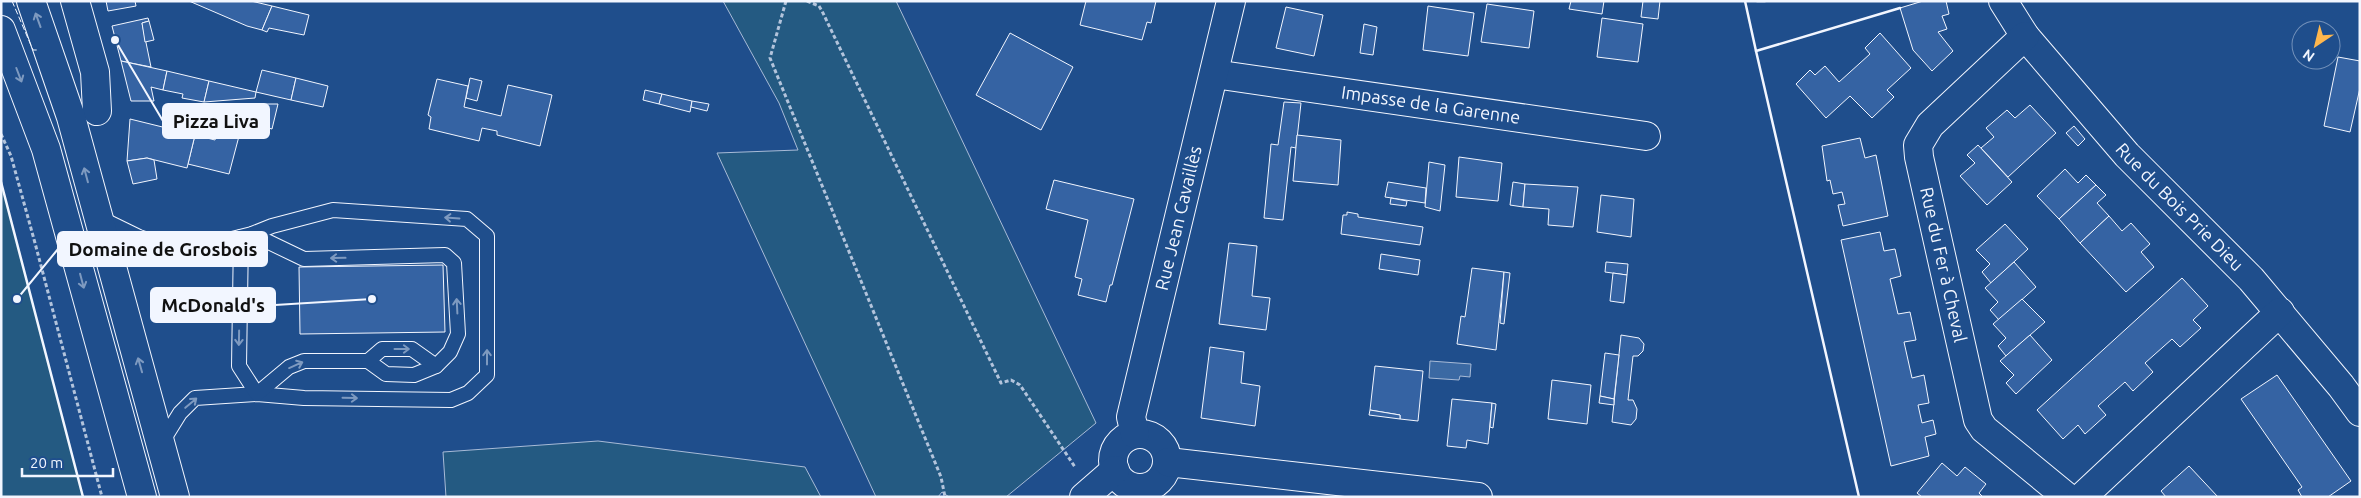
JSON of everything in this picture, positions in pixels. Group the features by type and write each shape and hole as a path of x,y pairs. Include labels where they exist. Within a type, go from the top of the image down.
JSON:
{"street":[{"path":"31,1 71,117 97,217 162,442 175,497"},
{"path":"75,1 95,72 97,110"},
{"name":"Rue Jean Cavaillès","path":"1135,434 1131,417 1231,1"},
{"name":"Rue du Bois Prie Dieu","path":"2003,1 2025,36 2127,155 2251,279 2341,386 2360,412"},
{"path":"1,30 46,149 142,497"},
{"name":"Rue du Fer à Cheval","path":"2025,36 1930,125 1918,145 1919,157 1978,420 1984,429 2067,497"},
{"name":"Impasse de la Garenne","path":"1214,74 1646,136"},
{"path":"2082,497 2280,312"},
{"path":"1135,434 1144,434 1158,440 1164,447 1168,462 1166,472 1146,492 1126,484 1119,478 1114,470 1114,452 1127,437 1135,434"},
{"path":"1168,462 1478,497"},
{"path":"1084,497 1114,470"}],"lane":[{"path":"97,217 140,237 166,246 192,248 246,235 332,210 467,219 487,236 487,375 468,393 451,400 304,398 257,394 195,398 180,413 162,442"},
{"path":"246,235 304,259 445,255 454,263 458,334 450,352 436,366 414,375 386,374 368,361 304,361 289,367 257,394"},
{"path":"246,235 239,366 257,394"},
{"path":"368,361 382,349 412,349 436,366"}],"path":[{"path":"786,1 770,58 937,468 945,497"},
{"path":"808,1 819,6 822,11 1001,383 1012,380 1020,385 1059,444"},
{"path":"1,134 11,156 33,235 102,497"}],"shaded area":[{"path":"723,1 896,1 1096,423 1006,497 949,497 942,492 938,497 876,497 717,153 798,150 779,103"},
{"path":"1,182 83,497 1,497"},
{"path":"1430,361 1471,364 1470,377 1460,376 1459,380 1429,378"},
{"path":"598,441 805,467 821,497 446,497 443,452"}],"building":[{"path":"106,1 135,1 136,6 108,11"},
{"path":"189,1 251,1 272,6 262,30 247,26"},
{"path":"1086,1 1156,1 1151,23 1147,22 1142,40 1080,25"},
{"path":"1571,1 1604,1 1602,14 1569,9"},
{"path":"1643,1 1660,1 1658,19 1641,17"},
{"path":"1923,1 1946,1 1949,14 1942,16 1947,29 1938,32 1953,51 1932,71 1913,50 1900,8"},
{"path":"1487,4 1534,11 1529,48 1481,42"},
{"path":"272,6 309,15 304,35 269,28 267,32 262,30"},
{"path":"1428,6 1474,13 1468,56 1423,50"},
{"path":"1286,7 1323,15 1314,56 1276,48"},
{"path":"148,18 149,21 142,23 151,67 121,61 112,26"},
{"path":"1602,18 1643,24 1638,62 1597,57"},
{"path":"149,21 154,40 145,42 142,23"},
{"path":"1364,24 1377,27 1373,55 1360,53"},
{"path":"1010,33 1073,67 1041,130 976,95"},
{"path":"1880,33 1911,68 1887,90 1894,97 1872,118 1850,96 1826,118 1796,84 1810,70 1815,75 1825,66 1839,82 1870,54 1865,48"},
{"path":"2341,58 2360,61 2360,88 2350,132 2324,126 2335,70 2341,70"},
{"path":"121,61 167,71 163,90 151,87 154,101 131,101"},
{"path":"262,70 296,78 291,100 256,92"},
{"path":"167,71 209,81 204,102 182,98 183,94 163,90"},
{"path":"296,78 328,86 323,107 291,100"},
{"path":"470,78 482,81 477,101 466,98"},
{"path":"437,79 468,86 464,107 501,116 508,85 552,95 540,146 497,135 497,131 482,128 479,141 429,129 431,117 428,115"},
{"path":"209,81 256,92 255,98 204,102"},
{"path":"645,90 662,94 659,104 643,100"},
{"path":"662,94 692,101 690,112 659,104"},
{"path":"692,101 709,104 707,111 691,107"},
{"path":"1284,102 1301,103 1296,148 1291,147 1283,220 1264,218 1271,144 1278,145"},
{"path":"247,104 278,104 272,129 243,121"},
{"path":"2030,105 2056,133 2008,177 1981,148 1994,137 1986,128 2007,110 2015,118"},
{"path":"221,115 243,121 229,174 188,164 195,135 215,140"},
{"path":"130,119 195,135 187,168 147,158 127,161"},
{"path":"2074,126 2085,139 2078,146 2066,133"},
{"path":"1297,135 1341,140 1338,185 1293,181"},
{"path":"1860,138 1865,158 1876,155 1888,216 1843,226 1838,205 1845,204 1842,192 1833,194 1830,180 1827,181 1822,146"},
{"path":"1978,145 2012,182 1987,205 1960,176 1975,163 1967,155"},
{"path":"1459,157 1502,163 1498,201 1456,197"},
{"path":"147,158 154,160 157,179 133,184 127,161"},
{"path":"1429,162 1445,165 1440,211 1425,207"},
{"path":"2065,169 2078,183 2086,175 2096,185 2059,219 2037,196"},
{"path":"1054,180 1134,199 1106,302 1078,295 1082,279 1075,277 1088,220 1046,209"},
{"path":"1388,182 1426,188 1425,203 1385,197"},
{"path":"1513,182 1525,184 1523,207 1510,205"},
{"path":"1525,184 1578,187 1573,227 1548,225 1549,209 1523,207"},
{"path":"2096,185 2106,195 2097,203 2109,216 2080,243 2059,219"},
{"path":"1601,195 1634,199 1631,237 1597,232"},
{"path":"1391,198 1407,201 1406,206 1390,204"},
{"path":"1347,212 1358,214 1358,217 1423,227 1420,245 1341,234 1343,215 1347,215"},
{"path":"2109,216 2122,231 2131,223 2150,244 2141,252 2154,267 2126,292 2080,243"},
{"path":"2005,224 2028,249 1991,283 1982,272 1990,264 1976,250"},
{"path":"1880,232 1884,251 1895,249 1901,276 1890,279 1898,314 1910,312 1916,340 1904,342 1912,378 1924,375 1929,403 1918,405 1922,423 1933,420 1936,434 1925,437 1929,456 1891,466 1841,240"},
{"path":"1229,243 1257,246 1252,296 1270,298 1266,330 1219,324"},
{"path":"1381,254 1420,260 1418,275 1379,269"},
{"path":"1606,262 1628,264 1627,275 1605,272"},
{"path":"2014,262 2036,287 1999,320 1990,310 1998,302 1985,288"},
{"path":"443,265 445,332 300,334 299,267"},
{"path":"1472,268 1504,272 1496,350 1457,344 1461,316 1465,317"},
{"path":"1504,272 1510,273 1504,324 1500,323"},
{"path":"1613,273 1627,275 1624,303 1610,301"},
{"path":"2182,278 2208,306 2193,320 2201,328 2180,347 2172,339 2145,363 2153,372 2133,391 2125,382 2098,406 2106,415 2085,434 2078,425 2063,439 2037,410"},
{"path":"2022,299 2045,322 2006,356 1998,346 2006,338 1993,324"},
{"path":"1621,335 1639,338 1644,344 1643,351 1638,356 1633,356 1628,400 1633,400 1637,409 1636,419 1631,425 1612,422"},
{"path":"2030,335 2052,360 2016,394 2006,383 2014,375 2000,361"},
{"path":"1210,347 1244,352 1241,383 1260,386 1255,426 1201,418"},
{"path":"1605,353 1619,355 1614,399 1600,396"},
{"path":"1375,366 1423,371 1418,421 1400,419 1400,415 1370,410"},
{"path":"2277,375 2351,481 2328,497 2302,497 2298,490 2302,487 2241,399"},
{"path":"1552,380 1591,385 1587,424 1548,419"},
{"path":"1600,396 1614,399 1614,405 1599,403"},
{"path":"1452,399 1492,403 1488,444 1467,440 1466,448 1447,446"},
{"path":"1492,403 1496,404 1493,428 1490,427"},
{"path":"1370,410 1400,415 1400,419 1369,415"},
{"path":"1942,463 1957,476 1965,467 1986,484 1979,493 1983,497 1922,497 1917,493"},
{"path":"2189,466 2218,497 2166,497 2161,491"}],"fence":[{"path":"12,1 33,50 37,50"}],"wall":[{"path":"1745,1 1756,51"},
{"path":"1757,1 1765,1"},
{"path":"1859,497 1756,51 1900,8"},
{"path":"1,182 83,497"}],"place":[{"name":"Pizza Liva","path":"115,40"},
{"name":"Domaine de Grosbois","path":"17,299"},
{"name":"McDonald's","path":"372,299"}]}
